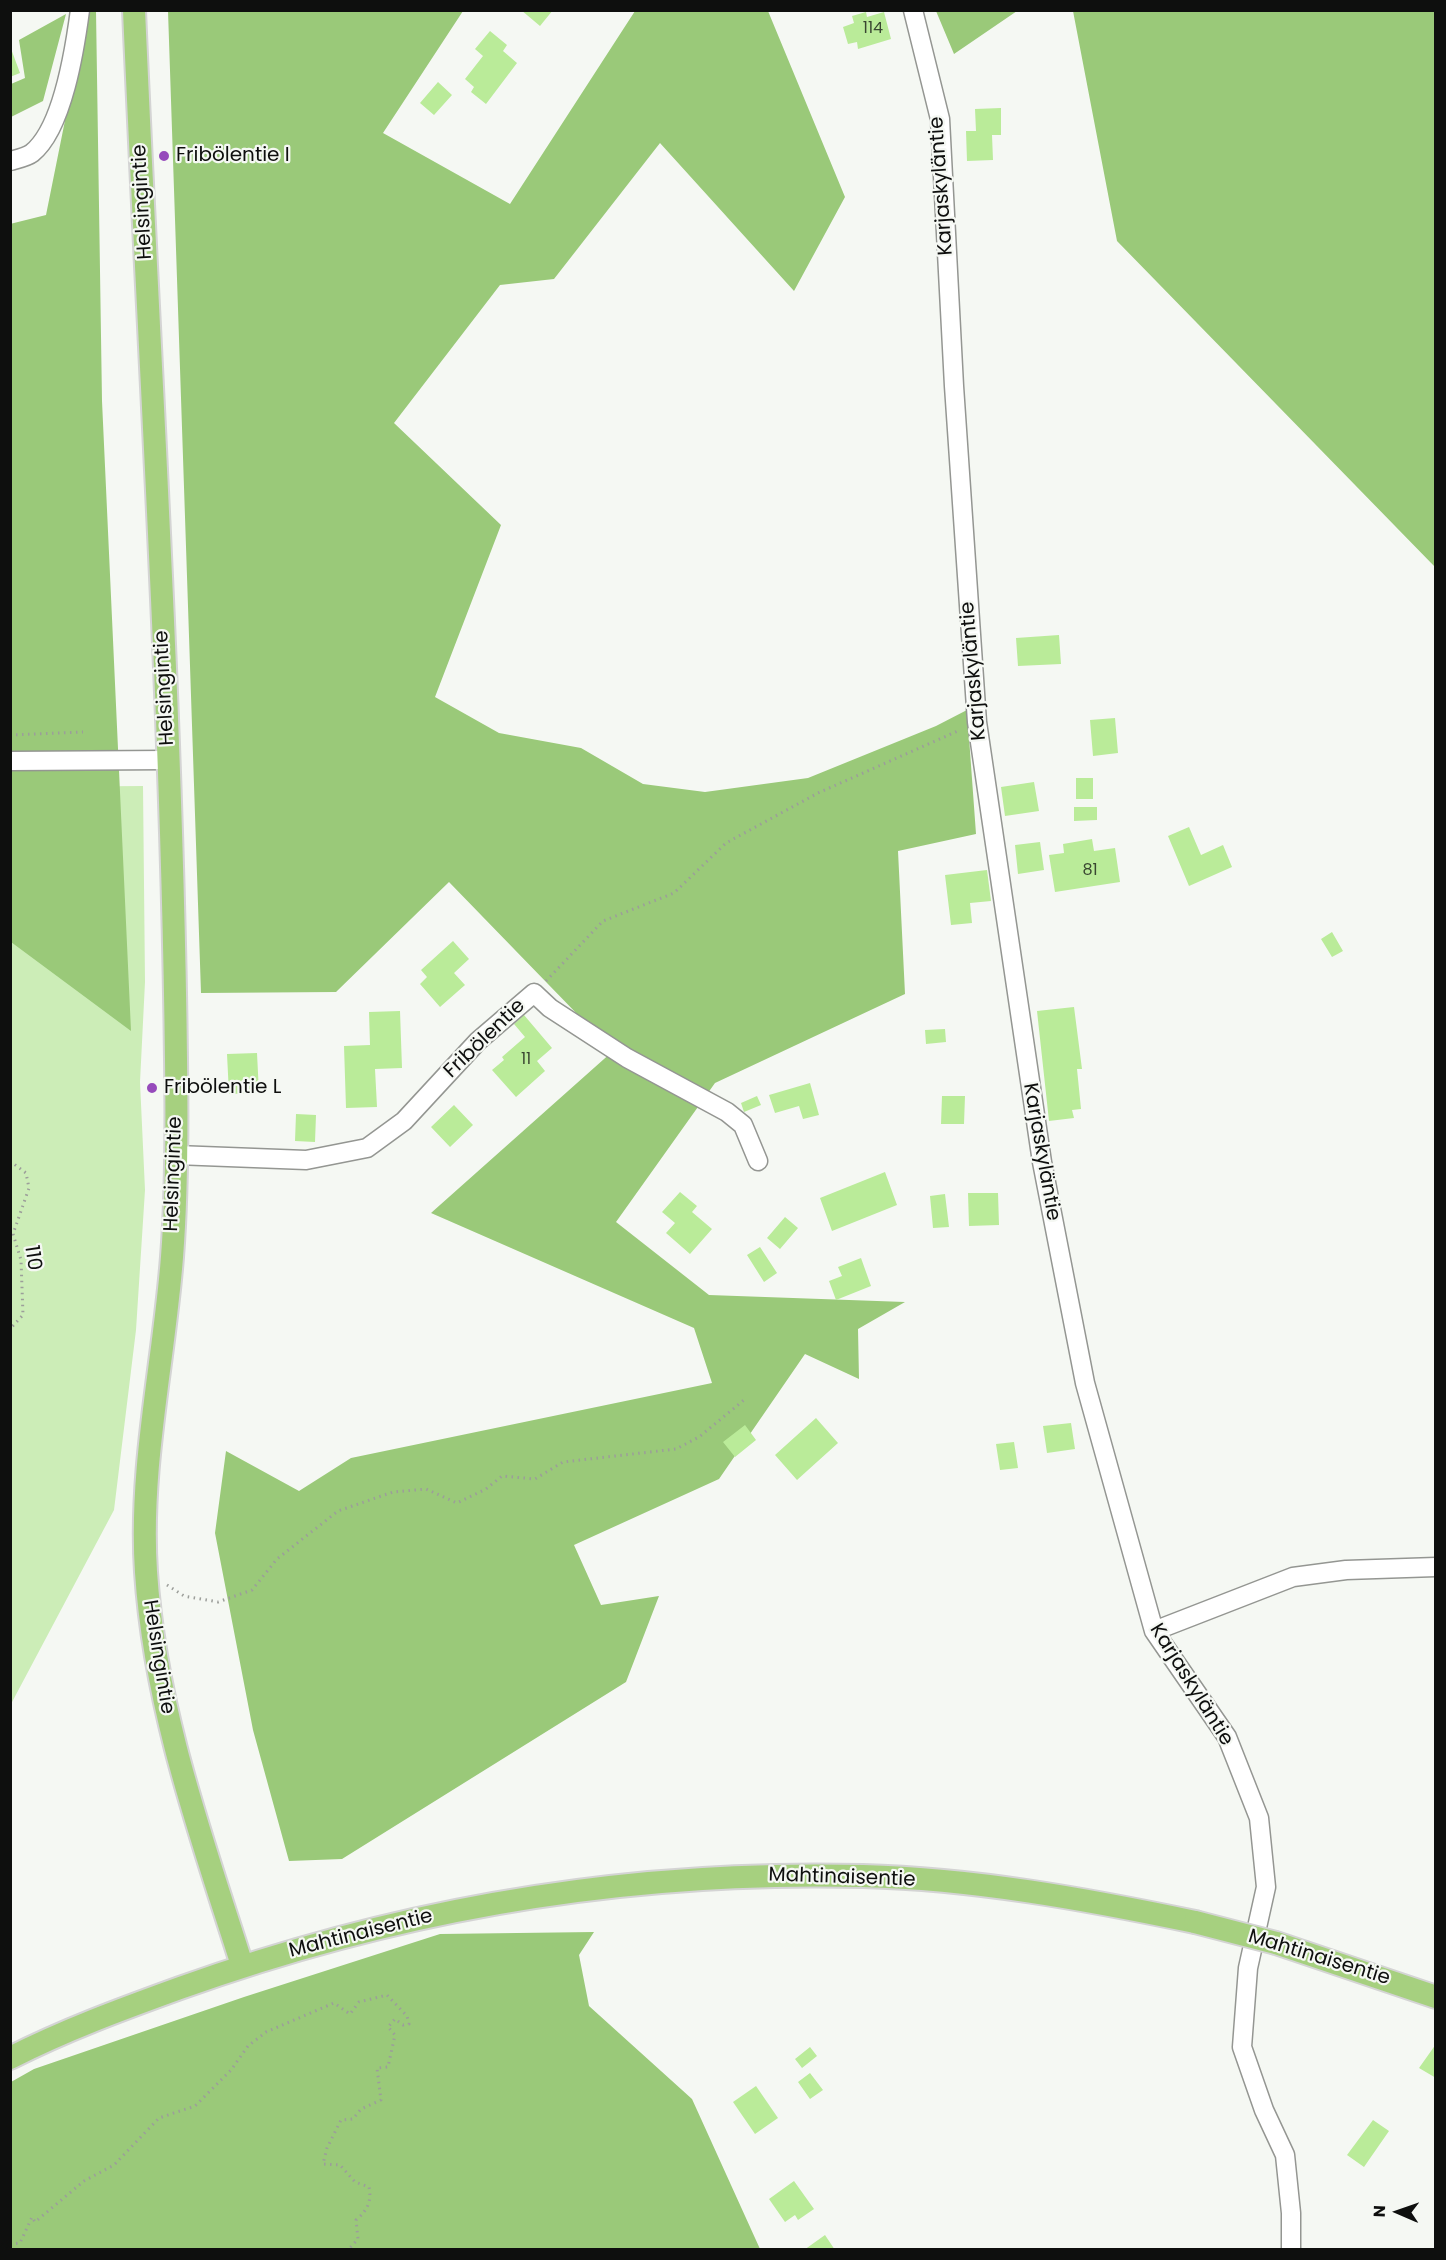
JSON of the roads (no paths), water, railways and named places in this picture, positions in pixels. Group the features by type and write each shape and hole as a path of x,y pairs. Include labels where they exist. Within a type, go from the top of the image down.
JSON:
{"main road":[{"name":"Helsingintie","path":"134,10 168,760 176,1060 176,1155 172,1259 147,1468 146,1571 158,1675 171,1736 242,1965"},
{"name":"Mahtinaisentie","path":"242,1965 356,1933 508,1901 633,1883 745,1875 865,1876 997,1887 1106,1904 1195,1922 1276,1943 1436,1997"},
{"path":"10,2058 111,2013 242,1965"}],"street":[{"path":"10,160 32,154 51,128 63,95 80,10"},
{"name":"Karjaskyläntie","path":"913,10 940,120 954,386 977,722 1042,1162 1085,1383 1154,1631 1227,1737 1259,1818 1266,1887 1248,1968 1242,2047 1264,2110 1285,2155 1291,2213 1291,2250"},
{"path":"10,761 168,760"},
{"name":"Fribölentie","path":"176,1155 306,1160 367,1148 404,1121 478,1041 534,993 550,1008 627,1058 727,1112 743,1125 758,1161"},
{"path":"1154,1631 1293,1577 1346,1570 1436,1567"}],"place":[{"name":"Fribölentie I","path":"164,156"},
{"name":"Fribölentie L","path":"152,1088"}]}
